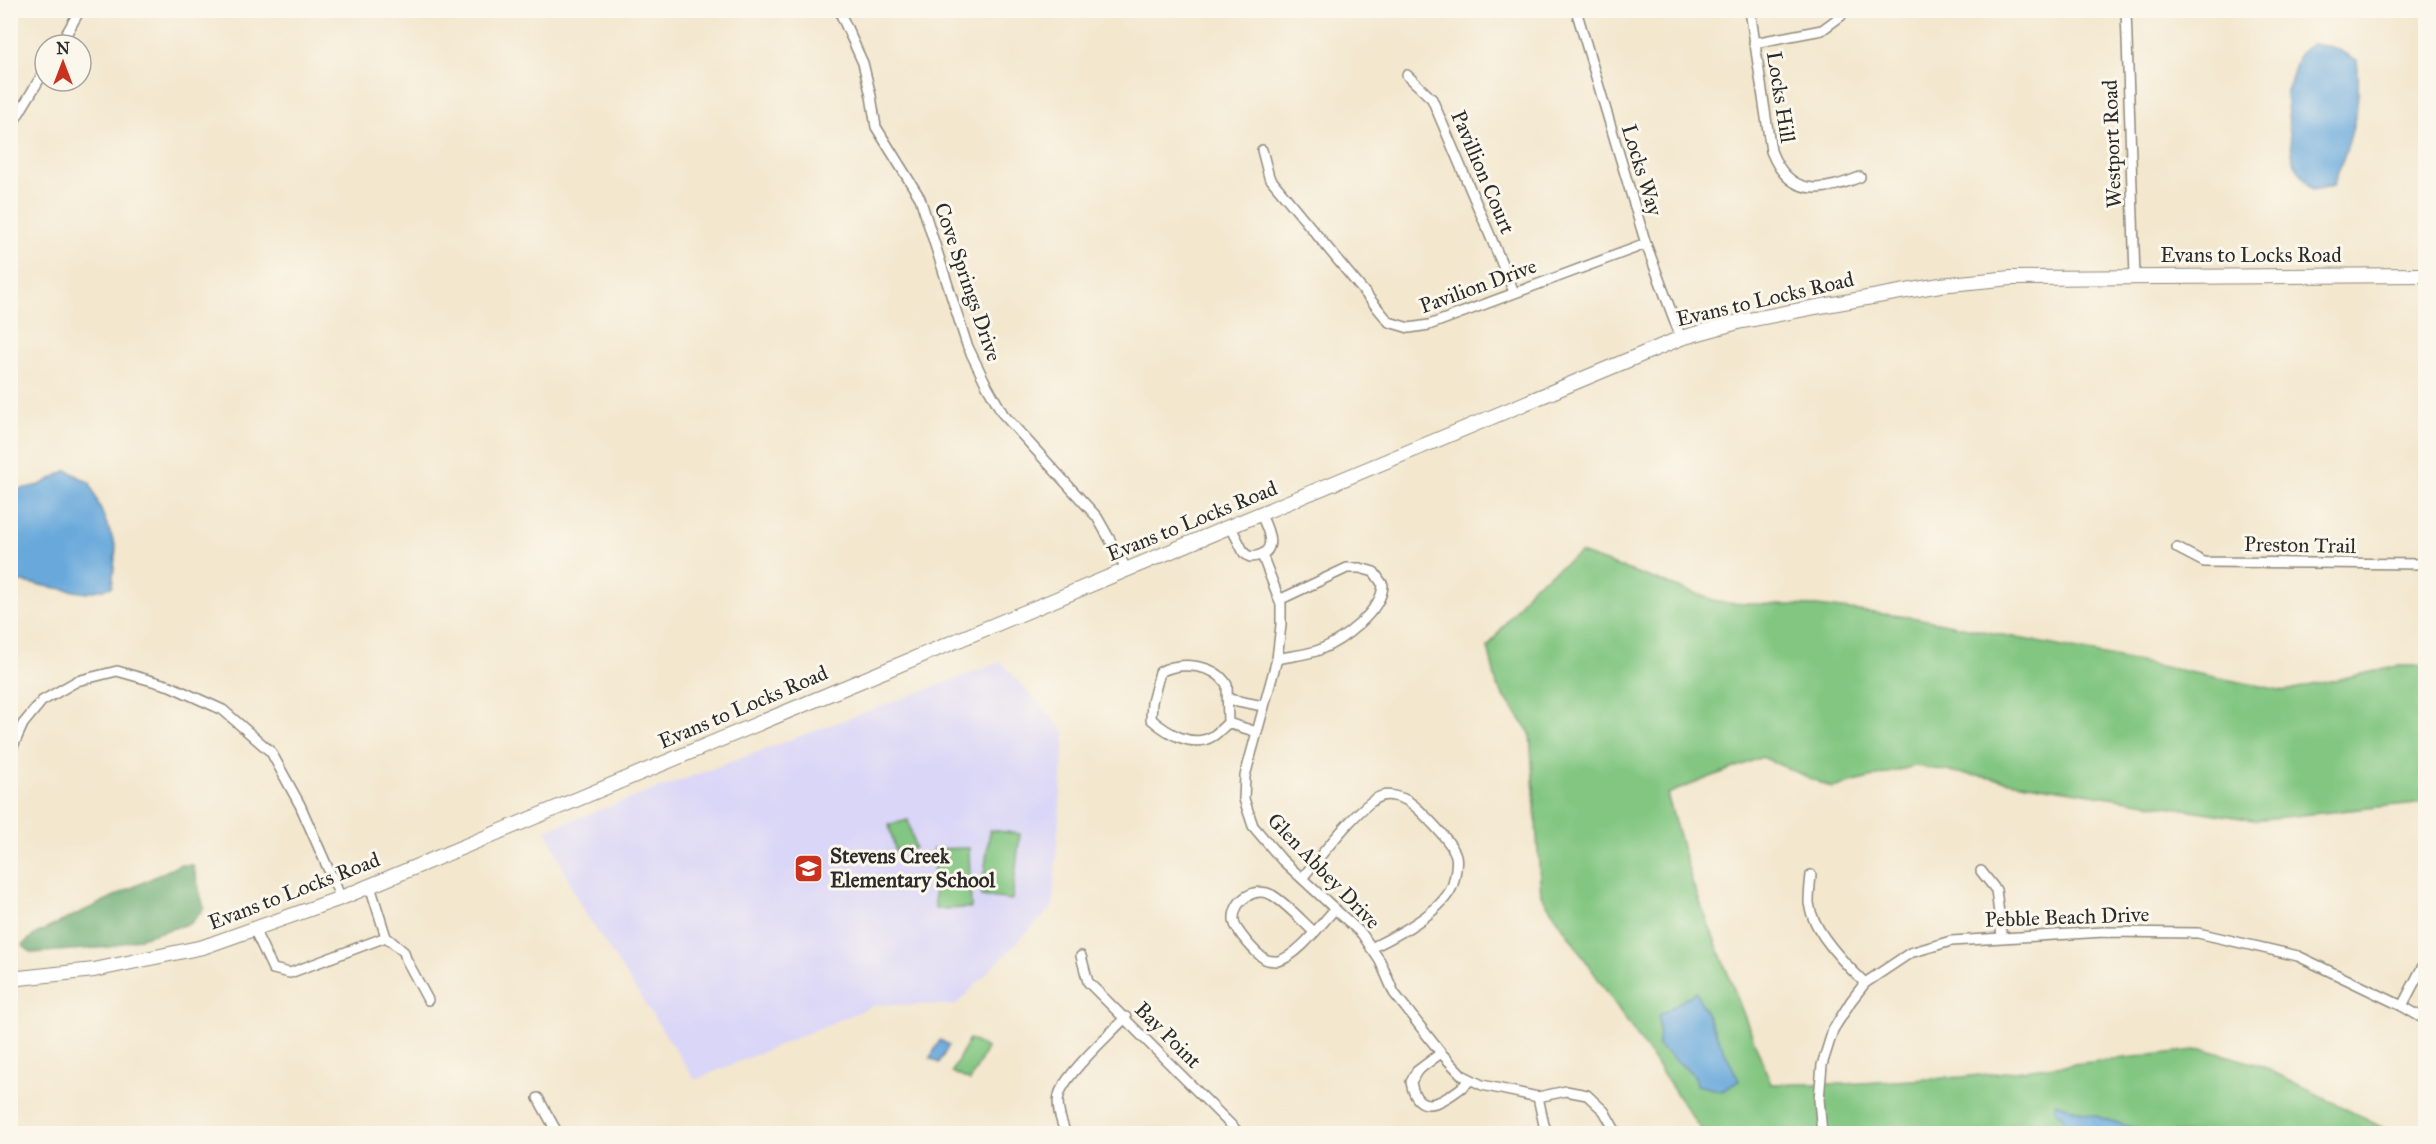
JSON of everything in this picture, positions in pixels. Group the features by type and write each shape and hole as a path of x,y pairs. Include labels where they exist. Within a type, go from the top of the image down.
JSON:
{"street":[{"path":"67,33 80,10"},
{"name":"Cove Springs Drive","path":"844,10 842,17 863,63 872,96 876,127 920,198 967,345 985,382 1003,414 1097,517 1127,570"},
{"name":"Locks Way","path":"1576,10 1646,244 1681,338"},
{"name":"Locks Hill","path":"1750,10 1771,151 1777,167 1789,180 1801,186 1823,189 1860,177"},
{"name":"Westport Road","path":"2126,10 2135,276"},
{"path":"1755,43 1822,30 1841,16"},
{"name":"Pavillion Court","path":"1407,75 1432,99 1514,292"},
{"path":"10,128 33,90"},
{"name":"Pavilion Drive","path":"1262,150 1269,177 1389,322 1409,328 1429,325 1646,244"},
{"name":"Evans to Locks Road","path":"10,979 116,965 203,947 341,898 1681,338 1738,322 1940,285 2011,278 2426,275"},
{"path":"1231,527 1244,553 1250,557 1262,555 1270,543 1269,530 1261,515"},
{"name":"Preston Trail","path":"2177,548 2204,562 2426,564"},
{"name":"Glen Abbey Drive","path":"1262,555 1279,600 1281,625 1277,659 1245,776 1244,799 1253,826 1302,878 1362,934 1380,961 1394,993 1441,1053 1462,1075 1482,1085 1538,1097 1566,1091 1587,1095 1604,1111 1617,1134"},
{"path":"1277,659 1319,650 1341,637 1371,612 1382,596 1383,585 1374,572 1360,568 1347,568 1279,600"},
{"path":"1169,667 1198,667 1224,679 1227,685 1228,723 1213,736 1198,741 1179,737 1163,729 1151,718 1160,672 1169,667"},
{"path":"10,753 22,724 42,701 76,681 117,671 170,686 223,710 271,752 300,805 341,898"},
{"path":"1228,699 1263,706"},
{"path":"1228,723 1257,732"},
{"path":"1302,878 1359,813 1380,796 1394,796 1407,801 1423,814 1453,848 1456,857 1452,886 1438,905 1400,934 1371,948"},
{"path":"1982,871 1996,890 2001,937"},
{"path":"1811,875 1809,905 1823,935 1841,959 1865,983"},
{"path":"370,886 386,937 404,952 428,1000"},
{"path":"1314,932 1273,895 1260,891 1250,894 1238,906 1234,918 1236,928 1265,959 1276,962 1291,956 1314,932 1335,909"},
{"path":"255,929 273,969 290,973 386,937"},
{"name":"Pebble Beach Drive","path":"1822,1134 1819,1099 1822,1065 1833,1030 1851,1001 1865,983 1910,953 1951,941 2104,932 2198,933 2285,951 2402,1005 2426,1020"},
{"name":"Bay Point","path":"1081,956 1088,982 1126,1017 1240,1134"},
{"path":"2402,1005 2426,960"},
{"path":"1066,1134 1059,1117 1059,1094 1069,1078 1126,1017"},
{"path":"1441,1053 1417,1071 1411,1082 1412,1089 1418,1098 1426,1103 1436,1104 1447,1100 1471,1080"},
{"path":"1538,1097 1544,1125 1549,1134"},
{"path":"538,1098 558,1134"}],"shaded area":[{"name":"Stevens Creek Elementary School","path":"1001,662 1065,732 1053,906 956,1005 875,1005 695,1080 580,905 546,830"}],"green space":[{"path":"1580,553 1722,603 1817,606 1917,618 2285,691 2398,666 2425,666 2425,802 2254,820 1915,766 1832,788 1762,757 1667,794 1692,882 1771,1084 1845,1084 1962,1077 2204,1049 2260,1065 2393,1133 1703,1133 1541,895 1530,733 1497,686 1488,647 1532,587"},
{"path":"908,820 915,848 896,853 889,825"},
{"path":"990,830 1020,834 1012,900 981,896"},
{"path":"969,848 971,908 935,909 933,849"},
{"path":"179,865 193,865 204,908 191,923 110,947 32,953 22,945 36,934"},
{"path":"969,1039 987,1048 970,1081 952,1072"}],"water":[{"path":"2312,44 2333,47 2357,60 2358,93 2354,124 2333,186 2312,190 2293,161 2286,95 2300,52"},
{"path":"67,470 90,483 116,547 112,587 86,593 11,580 11,491 40,485"},
{"path":"1696,992 1739,1081 1722,1091 1697,1085 1695,1076 1658,1046 1659,1015"},
{"path":"940,1040 949,1045 939,1063 930,1058"},
{"path":"2055,1103 2137,1129 2143,1133 2077,1133 2055,1110"}],"place":[{"name":"Stevens Creek Elementary School","path":"809,868"}]}
